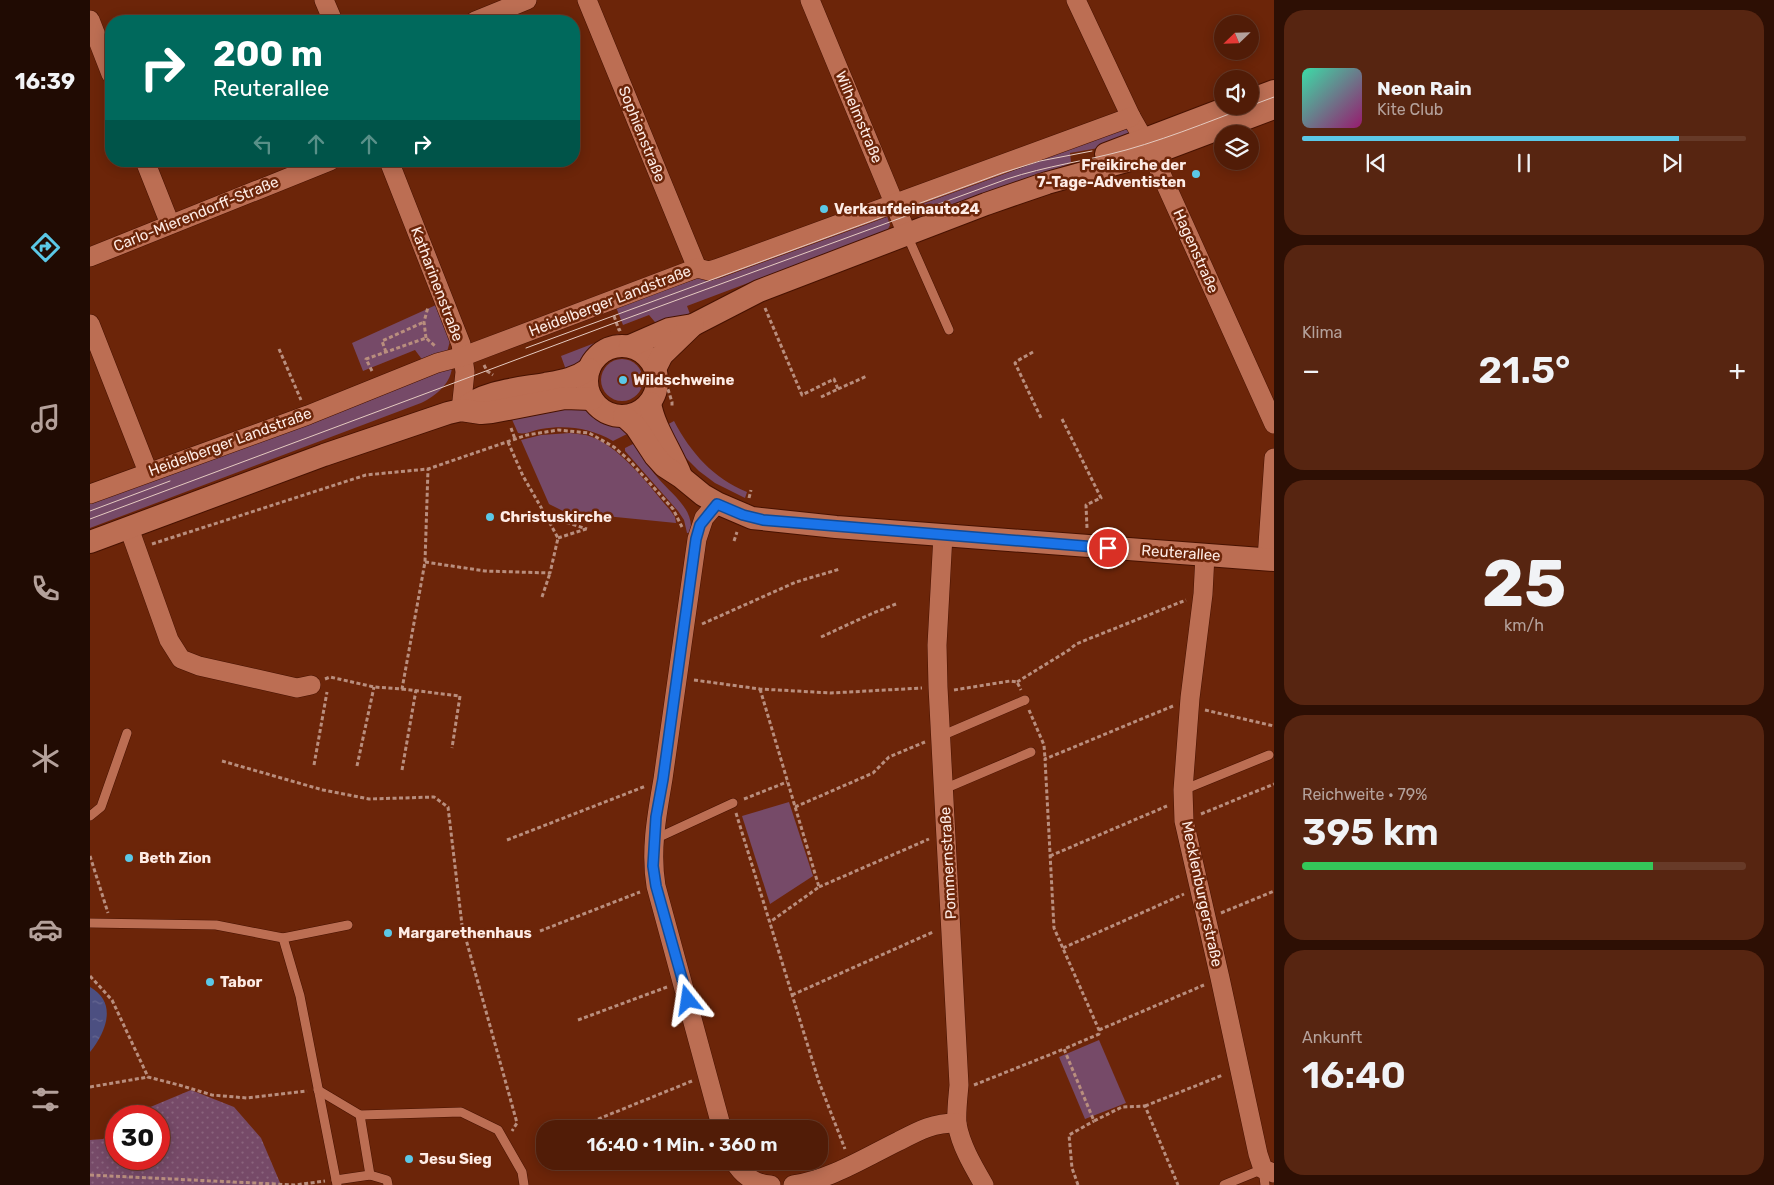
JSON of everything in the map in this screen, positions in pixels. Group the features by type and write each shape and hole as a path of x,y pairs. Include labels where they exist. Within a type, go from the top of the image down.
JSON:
{"street":[{"path":"324,0 330,15"},
{"path":"491,15 527,0"},
{"name":"Sophienstraße","path":"587,0 697,268"},
{"name":"Wilhelmstraße","path":"810,0 907,234"},
{"name":"Hagenstraße","path":"1076,0 1130,117 1147,147 1273,418"},
{"path":"90,20 105,59"},
{"path":"1259,97 1274,91"},
{"path":"693,325 629,336 620,345 600,352 593,360 589,369 587,385 592,399 606,412 615,416 634,414 642,410 650,403 657,389 661,373 662,356 693,325 758,291 986,204 1147,147 1274,108"},
{"path":"1147,147 1214,115"},
{"name":"Heidelberger Landstraße","path":"90,494 308,414 437,363 464,356 697,268 709,271 716,269 1130,117"},
{"path":"147,167 170,224"},
{"name":"Carlo-Mierendorff-Straße","path":"90,257 315,167"},
{"name":"Katharinenstraße","path":"390,167 461,344 465,372 460,410"},
{"path":"90,324 148,472"},
{"path":"629,336 661,373"},
{"path":"90,542 324,455 460,410 470,403 489,395 565,380 582,374 589,369"},
{"path":"460,410 481,413 565,398 592,399"},
{"name":"Reuterallee","path":"650,403 653,418 670,449 682,477"},
{"name":"Reuterallee","path":"624,416 636,427 664,466 682,477 717,504 743,515 763,520 1270,560"},
{"path":"1270,560 1274,458"},
{"path":"717,504 704,518 698,532 656,817 653,866 656,886 720,1120"},
{"path":"129,528 169,640 181,659 199,666 297,688 311,685"},
{"name":"Pommernstraße","path":"943,535 937,645 940,736 959,1085 957,1123 964,1146 984,1185"},
{"name":"Mecklenburgerstraße","path":"1205,555 1203,594 1190,702 1183,795 1184,821 1258,1154 1268,1176"},
{"path":"792,1185 805,1183 851,1164 924,1129 941,1123 957,1123"},
{"path":"741,1170 746,1177 760,1184 771,1185"}],"lane":[{"path":"907,234 949,330"},
{"path":"940,736 1025,700"},
{"path":"90,816 101,808 127,733"},
{"path":"944,789 1031,752"},
{"path":"1183,795 1269,755"},
{"path":"655,839 733,803"},
{"path":"90,923 216,924 283,938 348,925"},
{"path":"283,938 300,996 337,1182 370,1175 387,1180 388,1185"},
{"path":"318,1090 360,1115 461,1112 498,1130 522,1172 524,1185"},
{"path":"360,1115 370,1175"},
{"name":"Mecklenburgerstraße","path":"1224,1185 1268,1176"}],"path":[{"path":"758,291 802,395 834,379 838,389"},
{"path":"609,301 619,330 629,336"},
{"path":"386,352 382,341 424,322"},
{"path":"378,386 366,359 426,338 435,346 464,356"},
{"path":"279,349 308,414"},
{"path":"1033,352 1016,363 1041,418"},
{"path":"661,373 672,402 671,412"},
{"path":"821,397 867,376"},
{"path":"1062,418 1101,498 1086,505 1089,546"},
{"path":"137,549 366,475 428,469 538,432 558,430 580,431 596,436 614,447 629,460 673,509 682,525 683,532"},
{"path":"508,442 523,476 558,538 542,597"},
{"path":"402,689 425,562 428,469"},
{"path":"546,516 587,528 558,538"},
{"path":"425,562 485,571 550,573"},
{"path":"702,624 796,582 840,569"},
{"path":"1017,682 1076,644 1163,608 1203,594"},
{"path":"821,637 896,604"},
{"path":"311,685 330,677 374,687 460,696 452,748"},
{"path":"314,765 330,677"},
{"path":"676,677 760,689 831,693 938,687"},
{"path":"357,766 374,687"},
{"path":"760,689 819,887"},
{"path":"402,770 416,690"},
{"path":"959,1085 974,1085 1100,1034 1054,928 1045,759 1190,702 1274,726"},
{"path":"795,808 873,773 888,757 940,736"},
{"path":"222,761 369,799 434,797 448,806 462,925 517,1123 506,1143"},
{"path":"507,840 663,779"},
{"path":"787,782 733,803 819,1082 851,1164"},
{"path":"1184,821 1274,784"},
{"path":"1050,856 1183,795"},
{"path":"770,922 819,887 946,832"},
{"path":"90,856 111,923"},
{"path":"540,932 656,886"},
{"path":"1063,948 1199,888"},
{"path":"1207,919 1274,891"},
{"path":"792,995 951,925"},
{"path":"90,976 112,1000 148,1077"},
{"path":"1099,1030 1220,978"},
{"path":"578,1020 683,981"},
{"path":"1064,1049 1094,1121"},
{"path":"1078,1185 1072,1168 1069,1135 1122,1107 1145,1106 1239,1069"},
{"path":"596,1120 708,1075"},
{"path":"90,1087 148,1077 212,1095 246,1098 318,1090"},
{"path":"1145,1106 1178,1185"},
{"path":"90,1175 295,1185 337,1182"}],"shaded area":[{"path":"1125,126 1129,131 1129,135 1104,147 1070,153 1071,162 1069,164 921,219 916,214 912,203"},
{"path":"886,213 890,225 887,231 687,306 690,314 688,317 660,328 649,315 623,325 616,307"},
{"path":"436,305 450,341 447,352 424,362 415,350 363,371 352,343"},
{"path":"618,334 620,337 603,342 580,363 566,370 561,356"},
{"path":"626,359 634,362 640,368 643,380 640,392 634,398 618,401 610,398 604,392 601,376 604,368 610,362"},
{"path":"452,364 452,371 447,382 438,392 421,403 90,528 90,504 327,416"},
{"path":"570,404 587,409 600,417 616,422 629,433 613,441 587,430 569,428 551,428 518,433 510,415"},
{"path":"674,421 688,444 704,463 724,480 747,492 745,498 715,483 684,456 663,427"},
{"path":"570,433 586,435 598,440 621,456 643,478 670,510 675,517 676,523 565,512 549,504 521,440 541,435"},
{"path":"635,443 655,474 686,510 691,525 690,533 687,533 684,520 678,511 625,451 625,448"},
{"path":"789,802 813,876 770,904 742,816"},
{"path":"1099,1040 1126,1103 1085,1119 1059,1057"},
{"path":"191,1090 234,1107 261,1138 281,1185 90,1185 90,1140 105,1138 105,1170 170,1170 170,1105 155,1105"}],"water":[{"path":"90,987 99,994 107,1009 101,1036 90,1052"}],"tram line":[{"path":"90,519 617,322 1007,179 1145,144 1274,97"},
{"path":"526,348 1002,173 1040,161 1092,151"},
{"path":"90,511 170,481"}],"place":[{"name":"Freikirche der 7-Tage-Adventisten","path":"1196,174"},
{"name":"Verkaufdeinauto24","path":"824,209"},
{"name":"Wildschweine","path":"623,380"},
{"name":"Christuskirche","path":"490,517"},
{"name":"Beth Zion","path":"129,858"},
{"name":"Margarethenhaus","path":"388,933"},
{"name":"Tabor","path":"210,982"},
{"name":"Jesu Sieg","path":"409,1159"}],"route":[{"path":"688,1000 656,886 653,866 656,817 663,779 696,539 704,518 717,504 743,515 763,520 1108,548"}]}
